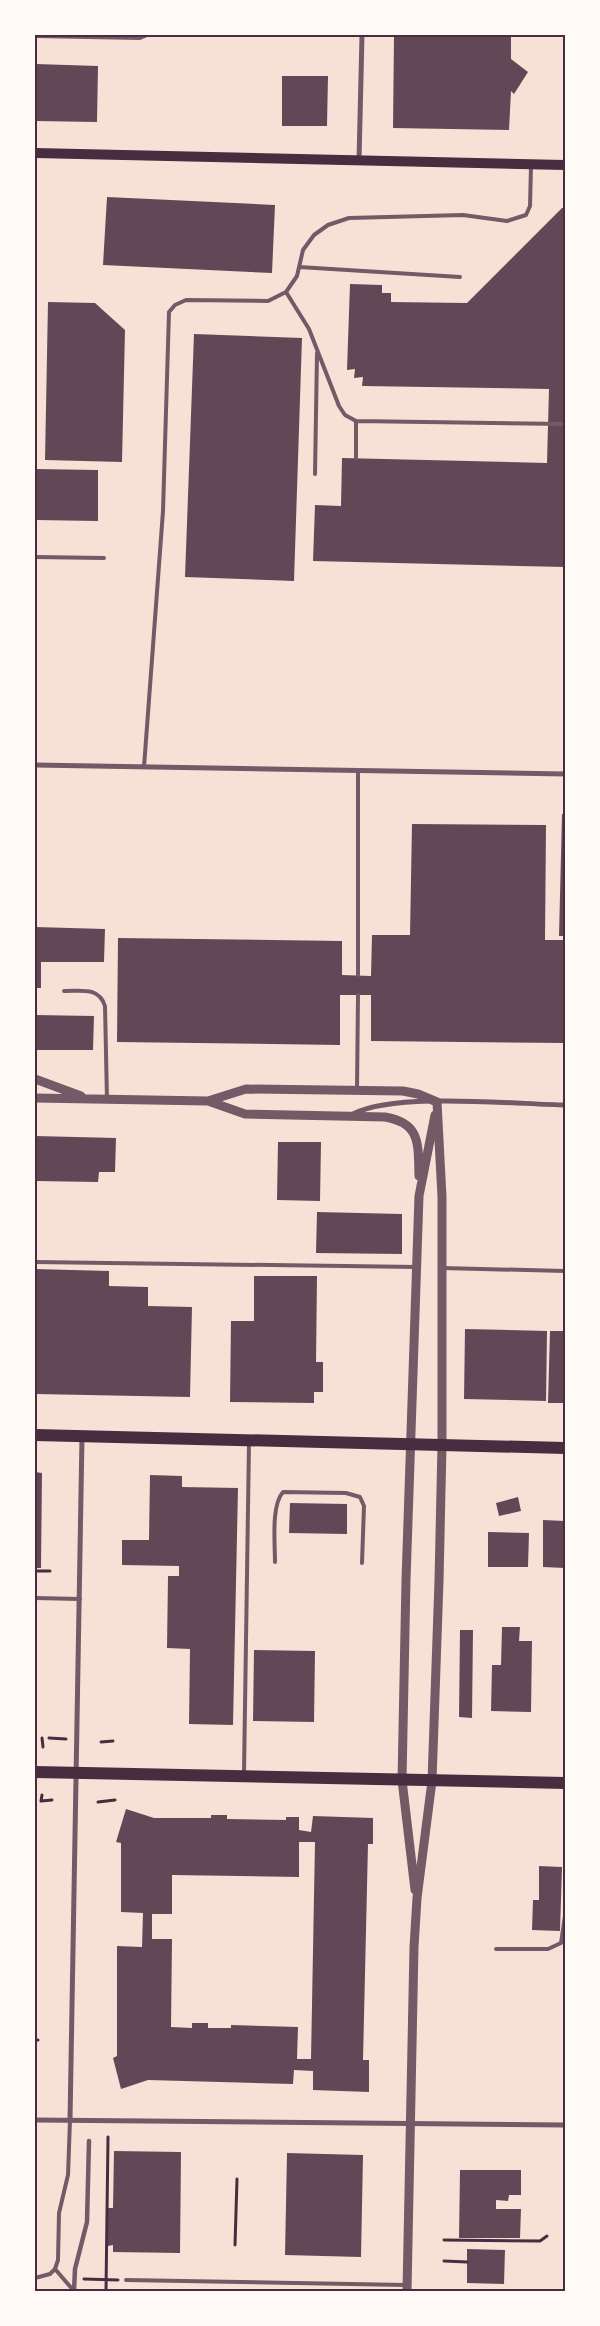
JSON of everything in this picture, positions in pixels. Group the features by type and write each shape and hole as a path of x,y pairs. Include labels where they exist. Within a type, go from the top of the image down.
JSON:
{"main road":[{"path":"35,153 565,165"},
{"path":"35,1435 565,1448"},
{"path":"35,1772 244,1778 565,1783"}],"street":[{"path":"360,161 362,35"},
{"path":"35,765 565,774"},
{"path":"35,1079 91,1099"},
{"path":"208,1102 246,1089 403,1091 418,1094 437,1102"},
{"path":"35,1098 208,1102 245,1114 385,1117 399,1119 410,1127 417,1136 419,1196 402,1780 410,1864 416,1898"},
{"path":"419,1196 437,1102"},
{"path":"408,2288 416,1898 432,1781 442,1445 442,1197 437,1102"},
{"path":"343,1116 380,1104 437,1102 565,1105"},
{"path":"70,2120 82,1436"},
{"path":"35,2120 565,2125"},
{"path":"74,2291 78,2253 85,2236 87,2222 89,2141"}],"lane":[{"path":"35,36 140,38 147,35"},
{"path":"144,767 163,511 169,312 175,304 186,300 268,301 286,292 297,276 303,250 314,236 328,225 349,218 463,215 507,221 521,218 526,215 530,206 531,165"},
{"path":"299,267 460,277"},
{"path":"286,292 309,329 339,406 346,415 356,420 565,424"},
{"path":"315,474 317,351"},
{"path":"356,420 356,458"},
{"path":"35,557 104,558"},
{"path":"358,771 358,976"},
{"path":"64,991 97,992 102,997 106,1024 106,1100"},
{"path":"357,1090 358,995"},
{"path":"35,1262 417,1267"},
{"path":"442,1268 565,1271"},
{"path":"244,1778 249,1441"},
{"path":"275,1562 278,1497 283,1492 301,1492 346,1493 360,1497 364,1506 362,1563"},
{"path":"35,1598 80,1599"},
{"path":"496,1949 548,1950 561,1943 565,1916"},
{"path":"35,2278 42,2278 55,2269 58,2260 59,2213 68,2175 70,2120"},
{"path":"55,2269 74,2291"},
{"path":"126,2280 408,2288"}],"path":[{"path":"35,1571 50,1571"},
{"path":"42,1738 43,1747"},
{"path":"49,1738 66,1739"},
{"path":"101,1742 113,1741"},
{"path":"42,1795 41,1801 52,1800"},
{"path":"98,1802 115,1800"},
{"path":"106,2291 108,2137"},
{"path":"235,2245 237,2179"},
{"path":"444,2240 540,2241 546,2236"},
{"path":"444,2261 467,2262"},
{"path":"75,2279 126,2280"}],"building":[{"path":"394,35 511,35 511,59 528,72 514,94 511,91 509,130 393,128"},
{"path":"36,64 98,66 97,122 35,121"},
{"path":"282,76 328,76 327,126 282,126"},
{"path":"107,197 275,205 272,273 103,265"},
{"path":"562,208 565,208 565,567 313,561 315,505 341,506 342,458 547,463 549,389 362,386 363,377 354,378 355,369 347,370 350,284 382,285 382,293 391,293 391,302 467,303"},
{"path":"48,302 95,303 125,330 122,462 45,460"},
{"path":"194,334 302,338 294,581 185,577"},
{"path":"35,469 98,470 98,521 35,520"},
{"path":"562,814 565,814 565,936 559,936"},
{"path":"412,824 546,825 545,940 565,940 565,1043 371,1041 371,995 340,995 340,1045 117,1042 118,938 342,941 342,975 371,976 372,935 410,935"},
{"path":"35,927 105,929 104,962 41,962 41,988 35,988"},
{"path":"35,1015 94,1016 93,1050 35,1050"},
{"path":"35,1136 116,1138 115,1172 99,1172 98,1182 35,1181"},
{"path":"278,1142 321,1142 320,1201 277,1200"},
{"path":"317,1212 402,1214 402,1254 316,1253"},
{"path":"35,1269 109,1271 109,1286 148,1287 148,1306 192,1307 190,1397 35,1394"},
{"path":"254,1276 317,1276 316,1362 323,1362 323,1392 314,1392 314,1403 230,1402 231,1321 254,1321"},
{"path":"465,1329 547,1331 546,1401 464,1399"},
{"path":"550,1331 565,1331 565,1403 548,1403"},
{"path":"35,1472 42,1473 41,1568 35,1568"},
{"path":"150,1475 182,1476 182,1487 238,1488 233,1725 189,1724 190,1649 167,1648 168,1576 179,1576 179,1566 122,1565 122,1540 149,1540"},
{"path":"518,1497 521,1511 499,1516 496,1503"},
{"path":"290,1503 347,1504 347,1534 289,1533"},
{"path":"543,1520 565,1521 565,1568 543,1567"},
{"path":"488,1532 529,1533 528,1567 488,1567"},
{"path":"502,1627 520,1627 519,1641 532,1641 531,1712 491,1711 492,1665 501,1665"},
{"path":"460,1630 473,1630 472,1718 459,1717"},
{"path":"254,1650 315,1651 314,1722 253,1721"},
{"path":"126,1809 154,1818 211,1818 211,1815 227,1815 227,1819 286,1820 286,1817 299,1817 299,1830 311,1832 313,1816 373,1818 373,1844 368,1844 363,2060 369,2060 369,2092 313,2090 313,2071 294,2070 293,2084 148,2080 121,2089 113,2058 117,2056 117,1946 142,1947 143,1913 121,1912 121,1843 116,1842","holes":["299,1842 315,1842 311,2059 297,2059 298,2027 231,2025 231,2028 208,2028 208,2023 192,2023 192,2028 171,2027 172,1939 152,1939 152,1914 172,1914 172,1875 299,1877"]},
{"path":"35,1811 37,1811 37,1870 35,1870"},
{"path":"539,1866 562,1867 560,1931 532,1930 533,1900 539,1900"},
{"path":"114,2151 181,2152 180,2253 113,2252 113,2245 108,2246 108,2208 113,2208"},
{"path":"287,2153 363,2155 361,2257 285,2255"},
{"path":"460,2170 521,2170 521,2195 509,2195 508,2201 496,2200 496,2209 521,2209 520,2238 459,2238"},
{"path":"467,2249 505,2250 504,2284 467,2283"}]}
